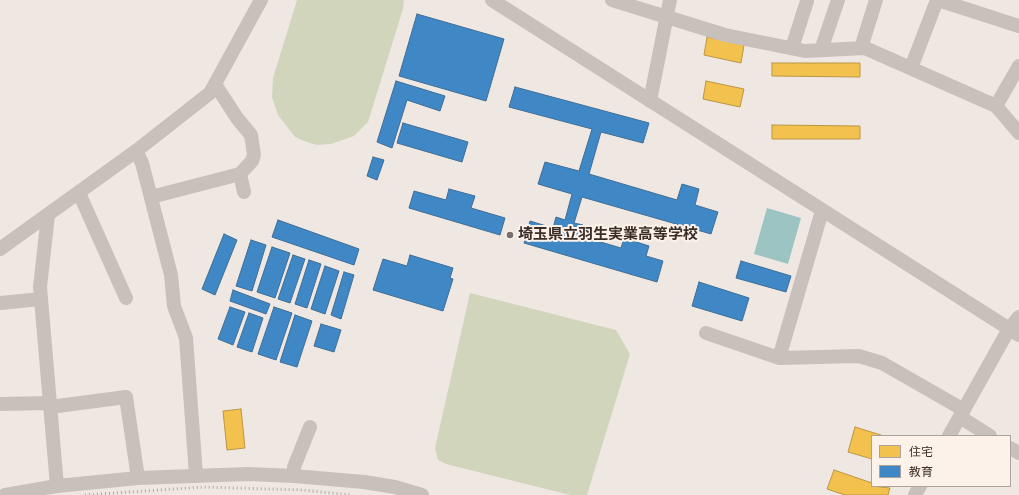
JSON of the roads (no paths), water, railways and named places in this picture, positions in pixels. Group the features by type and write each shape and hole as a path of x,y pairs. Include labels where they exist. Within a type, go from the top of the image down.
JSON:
{"street":[{"path":"0,249 136,151 210,93 261,0"},
{"path":"492,0 1014,332"},
{"path":"650,101 670,0"},
{"path":"821,50 838,0"},
{"path":"861,48 876,0"},
{"path":"911,68 938,0 1019,26"},
{"path":"621,1 725,35 805,51 865,48 996,106 1019,133"},
{"path":"792,48 807,1"},
{"path":"996,106 1019,66"},
{"path":"151,197 240,174 252,161 254,155 251,135 237,118 215,84"},
{"path":"136,151 142,163 171,275 174,306 186,338 196,475"},
{"path":"240,174 244,192"},
{"path":"79,193 126,298"},
{"path":"779,358 822,211"},
{"path":"48,215 40,287 57,486"},
{"path":"0,303 41,299"},
{"path":"950,435 1014,332 1019,317"},
{"path":"706,333 779,358 859,356 882,362 962,414 989,435"},
{"path":"0,404 50,405 126,397 138,478"},
{"path":"294,476 294,467 310,428"},
{"path":"5,495 57,486 138,478 196,475 294,476 395,487 422,495"}],"water":[{"path":"767,208 801,218 788,264 754,254"}],"railway":[{"path":"85,495 204,487 302,490 351,495"}],"place":[{"name":"埼玉県立羽生実業高等学校","path":"510,235"}]}
